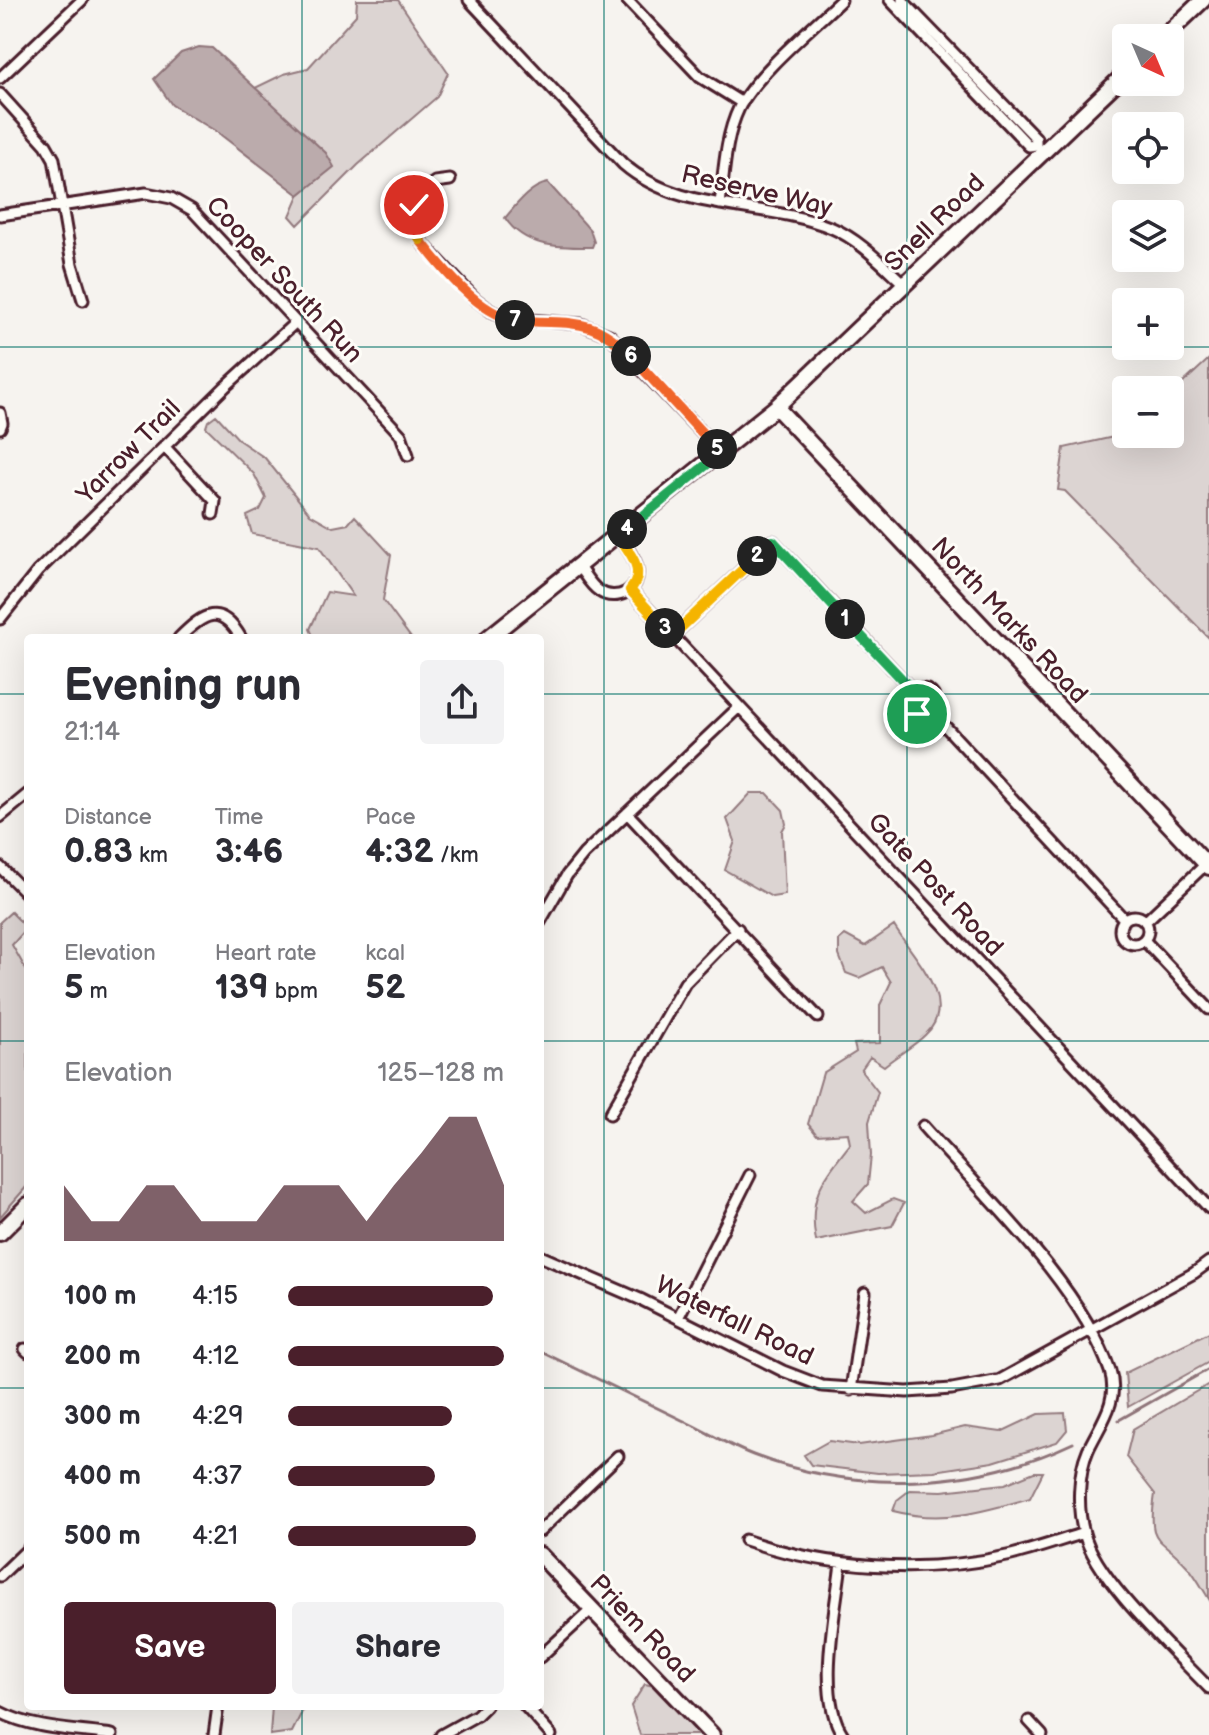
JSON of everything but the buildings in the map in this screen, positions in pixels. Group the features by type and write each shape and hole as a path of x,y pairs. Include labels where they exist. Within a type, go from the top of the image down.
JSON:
{"street":[{"path":"0,78 82,0"},
{"name":"Reserve Way","path":"469,0 632,172 670,193 806,220 833,229 858,243 904,284"},
{"path":"627,0 700,77 742,103"},
{"path":"720,204 729,139 742,103 766,73 841,0"},
{"path":"890,0 1029,146 1039,148 1036,138 902,0"},
{"path":"1178,24 1203,0"},
{"name":"Snell Road","path":"493,634 776,407 1039,148 1112,85"},
{"path":"0,94 50,152 57,169 72,264 83,300"},
{"path":"450,180 435,182 421,192 412,222 424,245 475,299 505,318 581,324 609,335 721,453"},
{"name":"Cooper South Run","path":"0,215 146,193 182,203 192,210 401,435 408,455"},
{"name":"Yarrow Trail","path":"0,619 38,571 164,446 296,322"},
{"name":"North Marks Road","path":"776,407 1208,865"},
{"path":"0,413 0,428"},
{"path":"164,446 215,501 213,514"},
{"path":"579,567 603,593 615,596 630,590 637,580 637,568 618,536"},
{"path":"672,636 773,541 914,692"},
{"name":"Gate Post Road","path":"630,590 1209,1208"},
{"path":"183,634 201,617 214,614 228,621 238,634"},
{"path":"923,689 930,692 935,702 931,711 922,715 913,711 909,703 914,692 923,689"},
{"path":"544,915 578,860 739,707"},
{"path":"931,711 1125,920"},
{"path":"0,817 24,797"},
{"path":"627,813 818,1017"},
{"path":"1145,922 1208,865"},
{"path":"0,867 24,891"},
{"path":"1133,917 1145,922 1148,931 1144,940 1133,944 1125,941 1121,929 1125,920 1133,917"},
{"path":"610,1114 685,983 738,929"},
{"path":"1144,940 1209,1009"},
{"path":"923,1126 1059,1278 1091,1332 1110,1372 1113,1397 1087,1452 1080,1487 1084,1533 1097,1561 1119,1592 1208,1684"},
{"path":"678,1318 750,1175"},
{"path":"0,1233 24,1209"},
{"name":"Waterfall Road","path":"544,1258 678,1318 783,1371 822,1386 907,1392 952,1389 1000,1380 1180,1282 1209,1262"},
{"path":"851,1390 865,1293"},
{"path":"544,1527 618,1456"},
{"path":"745,1540 804,1558 916,1566 960,1564 1006,1556 1084,1533"},
{"path":"0,1576 24,1553"},
{"name":"Priem Road","path":"544,1559 712,1735"},
{"path":"841,1563 828,1680 833,1715 843,1735"},
{"path":"544,1653 592,1609"},
{"path":"214,1735 217,1710"},
{"path":"441,1735 482,1710"},
{"path":"529,1710 551,1735"},
{"path":"0,1712 59,1731 112,1735"},
{"path":"1029,1721 1042,1735"}],"shaded area":[{"path":"357,0 398,0 448,73 437,97 358,165 298,225 290,216 299,195 333,167 255,88 284,74 308,68 356,15"},
{"path":"199,47 212,48 326,153 334,167 299,195 217,132 172,105 154,79 181,53"},
{"path":"548,183 590,230 594,242 592,247 543,244 522,235 505,218 529,192"},
{"path":"1209,359 1209,638 1065,491 1058,490 1064,448 1112,437 1112,448 1184,448 1184,382"},
{"path":"216,415 240,441 265,458 310,514 333,527 348,524 355,516 391,555 383,600 408,634 312,634 310,629 327,592 353,596 319,547 252,534 247,516 260,510 266,498 254,474 206,427"},
{"path":"751,793 767,793 783,810 786,824 782,831 785,895 772,897 725,870 735,841 727,819"},
{"path":"11,912 24,925 24,931 12,945 24,966 24,1190 0,1217 0,922"},
{"path":"894,926 930,979 938,1008 935,1022 925,1035 884,1066 870,1057 861,1070 878,1092 869,1122 871,1155 868,1184 853,1201 866,1213 893,1199 904,1203 892,1226 816,1241 816,1199 825,1178 850,1144 848,1133 817,1135 808,1124 823,1073 856,1052 854,1044 880,1043 880,1005 891,982 882,967 859,978 846,973 839,955 839,940 845,935 865,946"},
{"path":"1209,1332 1209,1362 1128,1407 1125,1373"},
{"path":"1209,1384 1209,1599 1188,1567 1154,1532 1155,1494 1126,1457 1133,1429"},
{"path":"1065,1413 1067,1430 1057,1442 993,1462 934,1471 878,1473 811,1465 804,1455 829,1441 859,1445 965,1427 1001,1432 1039,1414"},
{"path":"1034,1472 1043,1472 1030,1498 1012,1503 962,1515 911,1515 893,1511 897,1500 910,1490 942,1491 1005,1484"},
{"path":"645,1684 658,1687 700,1735 640,1735 631,1706"},
{"path":"272,1710 303,1710 292,1732 270,1735"}],"waterway":[{"path":"544,1353 744,1451 792,1468 832,1476 873,1481 955,1478 1035,1459 1073,1443"},
{"path":"1119,1420 1209,1369"}],"route":[{"path":"414,205 412,222 419,238 483,306 512,320 581,324 609,335 721,453 618,536 637,568 637,580 630,590 672,636 773,541 914,692 909,703 917,714"}]}
